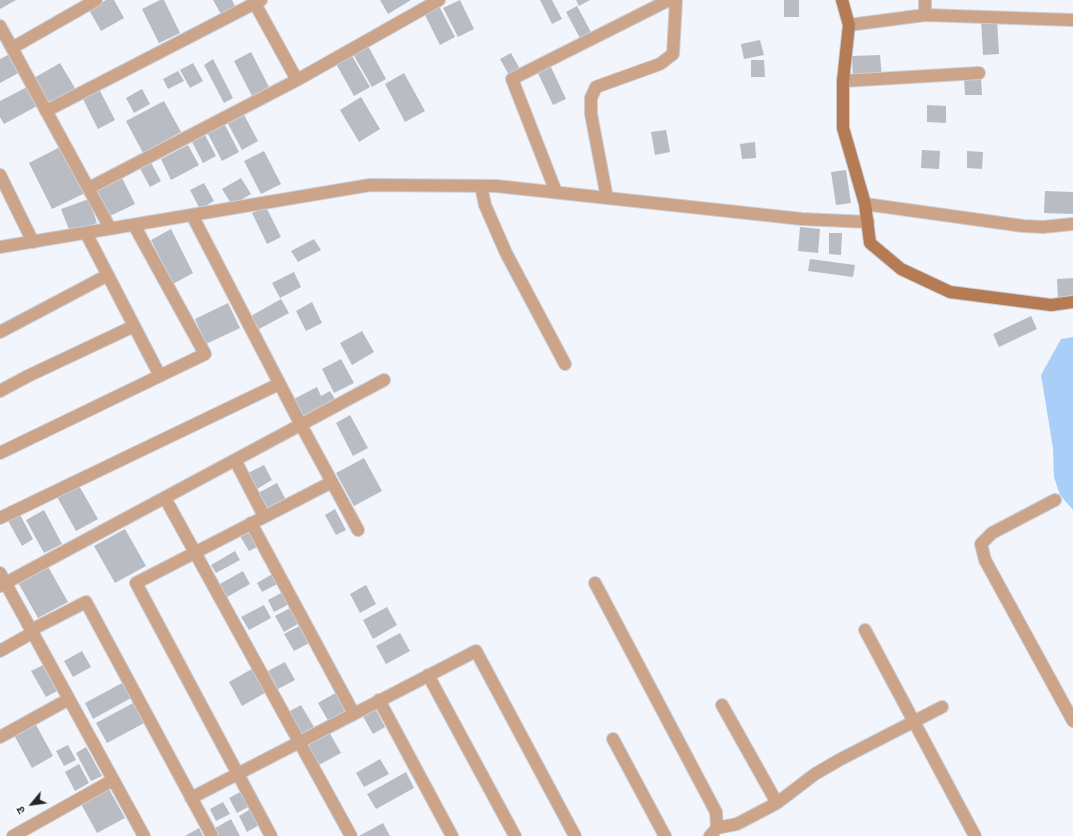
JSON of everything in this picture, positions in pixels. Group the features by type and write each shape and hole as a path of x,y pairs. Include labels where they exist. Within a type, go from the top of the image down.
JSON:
{"street":[{"path":"12,48 96,0"},
{"path":"89,188 296,80 439,0"},
{"path":"556,192 512,79 670,0"},
{"path":"607,198 591,114 591,98 596,87 660,64 673,54 676,0"},
{"path":"842,0 849,25 843,81 843,128 866,204 870,243 901,269 950,292 1051,304 1073,302"},
{"path":"925,0 925,15"},
{"path":"46,111 256,1 296,80"},
{"path":"849,25 925,15 1073,20"},
{"path":"0,26 110,228"},
{"path":"843,81 978,73"},
{"path":"0,175 4,191 33,242"},
{"path":"0,247 370,185 481,186 556,192 802,220 868,222"},
{"path":"481,186 485,205 506,253 565,364"},
{"path":"866,204 1023,226 1043,227 1073,224"},
{"path":"192,215 300,425 358,530"},
{"path":"0,453 205,354 134,225"},
{"path":"86,233 160,376"},
{"path":"0,332 108,275"},
{"path":"0,391 28,376 134,326"},
{"path":"144,836 32,631 2,581 165,498 384,380"},
{"path":"0,518 279,384"},
{"path":"235,460 264,516"},
{"path":"271,836 136,583 332,482"},
{"path":"165,498 351,836"},
{"path":"1055,500 992,533 981,544 985,560 1073,721"},
{"path":"251,523 354,714"},
{"path":"596,582 706,790 716,812 714,832 737,824 777,803 815,774 841,758 914,722 942,706"},
{"path":"0,651 32,631 86,602 212,836"},
{"path":"866,630 975,836"},
{"path":"191,798 476,651 575,836"},
{"path":"428,675 515,836"},
{"path":"0,737 69,699"},
{"path":"379,700 452,836"},
{"path":"722,705 777,803"},
{"path":"613,739 665,836"},
{"path":"13,836 113,780"}],"water":[{"path":"1073,337 1073,510 1060,495 1054,477 1053,448 1041,375 1061,339"}],"building":[{"path":"0,0 16,0 0,9"},
{"path":"106,0 114,0 124,18 101,31 89,10"},
{"path":"160,0 164,0 180,33 159,43 142,9"},
{"path":"213,0 232,0 236,8 222,16"},
{"path":"380,0 411,0 388,14"},
{"path":"460,0 474,29 458,37 443,8"},
{"path":"540,0 552,0 562,19 552,24"},
{"path":"576,0 590,0 579,6"},
{"path":"784,0 799,0 799,17 784,17"},
{"path":"438,4 455,37 440,45 423,11"},
{"path":"577,6 592,34 581,40 566,12"},
{"path":"981,20 997,20 999,54 983,55"},
{"path":"760,40 764,55 744,59 741,44"},
{"path":"368,46 386,79 372,87 353,54"},
{"path":"251,52 269,87 252,96 234,61"},
{"path":"12,53 22,71 0,83 0,59"},
{"path":"511,53 521,71 510,77 500,59"},
{"path":"351,54 370,87 354,96 335,62"},
{"path":"880,55 882,78 853,79 852,56"},
{"path":"213,59 233,98 224,103 204,65"},
{"path":"751,60 764,60 765,77 751,77"},
{"path":"60,63 76,90 50,105 34,78"},
{"path":"193,63 203,81 190,88 180,70"},
{"path":"549,63 566,99 553,105 536,69"},
{"path":"178,71 184,81 168,89 163,79"},
{"path":"404,73 425,111 405,122 385,84"},
{"path":"964,78 981,78 982,95 965,95"},
{"path":"29,86 39,105 4,124 0,117 0,101"},
{"path":"98,87 115,120 98,129 81,95"},
{"path":"142,89 150,104 134,113 126,98"},
{"path":"361,97 380,129 359,142 340,110"},
{"path":"164,101 181,132 143,153 126,121"},
{"path":"927,105 946,106 946,123 927,122"},
{"path":"243,113 258,141 242,150 227,122"},
{"path":"224,123 239,152 222,161 207,132"},
{"path":"666,130 670,152 655,155 651,132"},
{"path":"204,133 216,156 203,163 191,140"},
{"path":"755,142 756,158 742,159 740,144"},
{"path":"188,145 199,165 171,180 161,159"},
{"path":"62,146 85,193 52,209 29,163"},
{"path":"922,150 940,151 939,169 921,168"},
{"path":"264,151 281,184 261,194 244,161"},
{"path":"967,151 983,152 982,169 967,168"},
{"path":"149,159 161,181 150,187 138,165"},
{"path":"846,170 851,203 836,205 831,172"},
{"path":"122,178 135,204 110,216 97,190"},
{"path":"241,178 251,194 232,205 222,189"},
{"path":"204,183 214,201 200,209 190,190"},
{"path":"1045,191 1073,192 1073,214 1044,213"},
{"path":"89,199 97,223 70,232 61,209"},
{"path":"266,207 281,237 267,244 252,213"},
{"path":"800,227 820,229 818,253 798,251"},
{"path":"171,229 193,273 173,284 151,240"},
{"path":"829,233 842,233 841,255 829,254"},
{"path":"314,239 321,250 298,262 291,251"},
{"path":"810,259 855,265 853,277 808,271"},
{"path":"294,272 301,287 280,298 272,283"},
{"path":"1073,278 1073,300 1058,301 1057,279"},
{"path":"281,299 289,313 259,329 251,316"},
{"path":"312,302 322,323 306,331 296,311"},
{"path":"228,303 240,328 206,344 195,319"},
{"path":"1031,316 1037,329 999,347 993,334"},
{"path":"362,331 374,352 352,365 340,343"},
{"path":"341,359 354,383 334,393 322,369"},
{"path":"317,387 321,396 330,391 335,399 301,417 292,400"},
{"path":"350,415 368,448 353,456 336,423"},
{"path":"364,458 382,491 354,506 336,473"},
{"path":"264,465 272,480 257,489 248,473"},
{"path":"277,483 286,500 267,510 258,493"},
{"path":"78,484 98,519 76,531 56,495"},
{"path":"335,509 346,530 336,535 325,515"},
{"path":"44,510 62,544 44,553 26,520"},
{"path":"19,513 33,539 22,546 7,519"},
{"path":"248,526 259,546 249,551 237,531"},
{"path":"125,529 146,566 115,583 94,546"},
{"path":"235,551 240,560 216,573 211,565"},
{"path":"46,563 68,602 38,618 16,579"},
{"path":"243,571 250,584 227,597 220,584"},
{"path":"274,573 279,583 262,592 257,583"},
{"path":"366,585 376,604 360,613 350,594"},
{"path":"285,591 291,603 274,612 268,600"},
{"path":"264,605 271,618 249,630 241,617"},
{"path":"294,606 303,621 284,632 275,616"},
{"path":"387,607 397,625 373,639 363,620"},
{"path":"303,624 313,641 294,651 284,634"},
{"path":"400,633 410,651 386,664 376,646"},
{"path":"82,651 91,667 73,677 64,661"},
{"path":"285,662 295,680 278,689 268,671"},
{"path":"43,665 57,691 46,697 31,671"},
{"path":"257,666 270,690 242,706 229,682"},
{"path":"122,683 131,698 93,719 85,703"},
{"path":"337,692 349,713 330,724 318,703"},
{"path":"135,702 146,722 107,743 96,723"},
{"path":"301,705 314,727 301,734 288,712"},
{"path":"374,706 385,727 373,734 361,713"},
{"path":"35,723 53,756 32,768 14,735"},
{"path":"328,730 341,753 317,766 305,743"},
{"path":"68,745 76,760 64,766 56,751"},
{"path":"86,747 102,776 91,781 76,753"},
{"path":"380,759 389,774 364,787 356,773"},
{"path":"79,764 89,783 75,791 65,772"},
{"path":"406,772 414,788 376,809 367,794"},
{"path":"109,789 125,818 97,833 81,804"},
{"path":"242,791 250,806 237,813 229,798"},
{"path":"223,802 230,814 216,821 210,809"},
{"path":"252,808 261,824 247,832 239,816"},
{"path":"231,819 240,836 213,836 210,831"},
{"path":"383,823 390,836 359,836"},
{"path":"199,828 203,836 185,836"}]}
